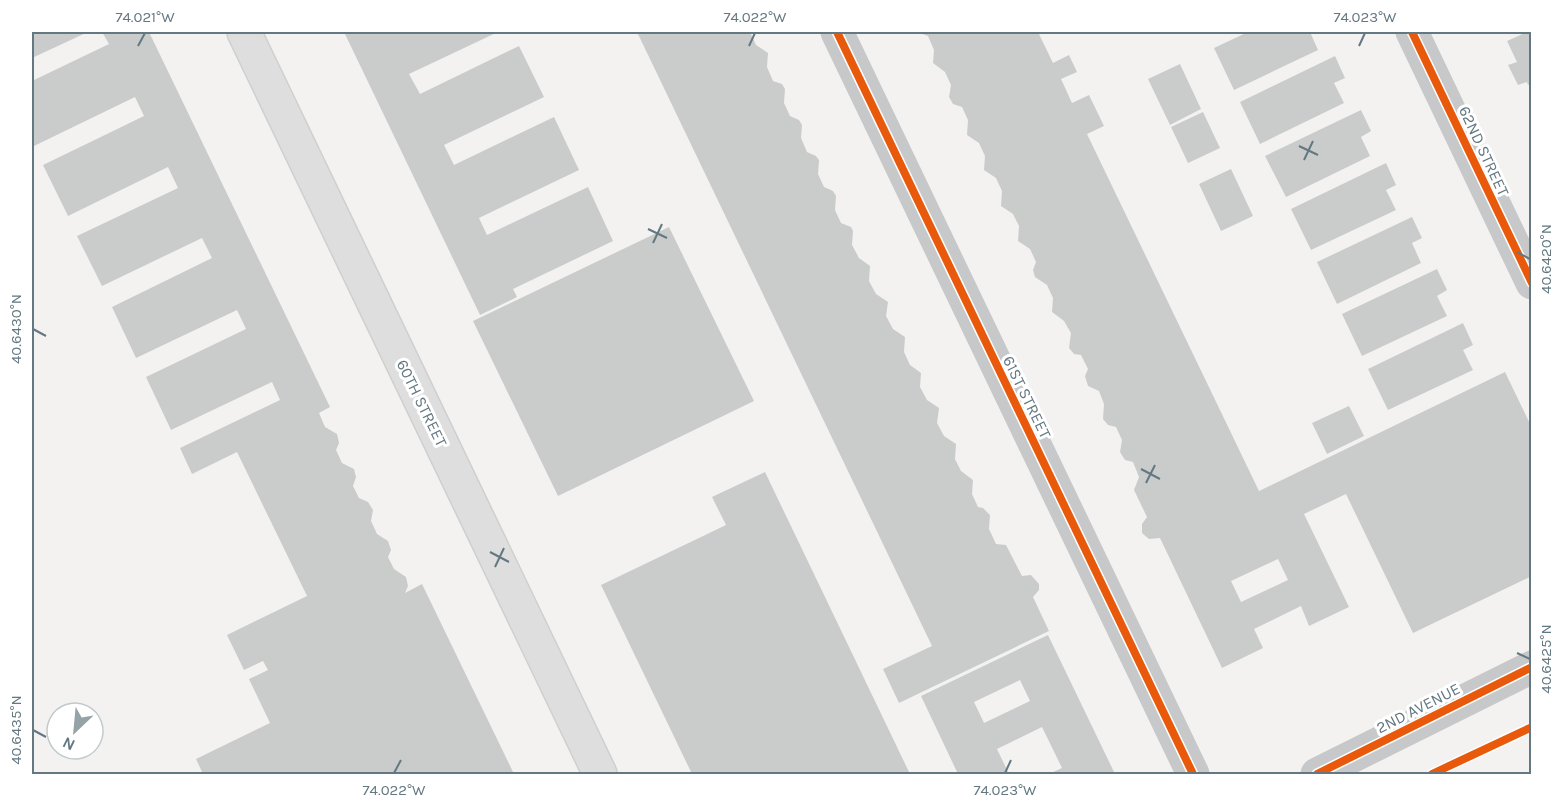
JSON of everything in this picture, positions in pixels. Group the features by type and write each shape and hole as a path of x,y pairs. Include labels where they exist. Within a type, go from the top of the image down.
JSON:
{"main road":[{"name":"60TH STREET","path":"244,32 600,774"}],"street":[{"name":"61ST STREET","path":"837,32 1193,774"},
{"name":"62ND STREET","path":"1413,32 1532,283"},
{"name":"2ND AVENUE","path":"1317,774 1532,667"}],"building":[{"path":"32,32 88,32 32,58"},
{"path":"102,32 149,32 330,407 319,413 325,427 337,434 339,443 336,450 342,463 354,469 356,477 353,486 359,498 368,502 373,510 371,521 377,534 388,541 391,550 388,557 394,569 406,577 408,586 405,593 422,584 514,774 203,774 196,759 270,723 249,679 268,670 263,661 244,670 227,635 307,596 237,452 192,474 180,448 280,400 272,382 171,430 146,377 246,329 237,310 136,358 112,307 212,258 202,238 102,286 77,236 178,188 168,167 68,216 43,165 144,116 135,97 34,146 32,141 32,81 109,44"},
{"path":"344,32 498,32 409,74 420,94 519,46 544,97 444,145 454,165 554,117 579,170 479,218 487,235 588,187 613,241 513,289 517,297 480,315"},
{"path":"637,32 750,32 756,45 768,53 767,67 773,81 782,84 785,89 784,103 790,116 799,120 802,125 801,138 807,152 819,160 818,174 824,187 833,191 836,196 835,210 841,223 851,227 852,245 859,258 870,266 869,281 876,294 888,302 886,316 893,329 905,337 904,352 910,365 921,373 920,387 927,400 939,408 937,423 944,436 956,444 955,459 961,471 973,480 972,494 978,507 983,508 990,515 989,529 996,544 1006,545 1022,576 1031,575 1039,584 1039,590 1033,597 1049,631 899,703 883,669 932,646"},
{"path":"917,32 1038,32 1053,63 1069,55 1077,72 1061,79 1072,103 1089,95 1104,126 1087,134 1259,491 1505,372 1532,428 1532,576 1413,633 1346,494 1304,514 1349,607 1309,626 1301,606 1254,629 1263,648 1222,668 1160,538 1149,539 1142,533 1142,524 1147,517 1134,490 1139,477 1133,462 1125,460 1120,452 1122,440 1116,427 1108,425 1103,419 1104,404 1099,391 1088,386 1085,376 1088,369 1081,355 1074,354 1069,348 1071,333 1064,321 1052,312 1053,298 1047,285 1035,277 1033,270 1036,262 1030,249 1018,241 1019,226 1013,214 1001,206 1002,191 996,178 984,170 985,156 979,143 967,135 968,120 962,107 953,104 949,97 951,85 945,72 933,63 934,50 928,36","holes":["1278,559 1288,580 1241,602 1231,581"]},
{"path":"1248,32 1310,32 1318,50 1234,90 1214,48"},
{"path":"1532,32 1532,83 1518,85 1508,65 1517,62 1507,41"},
{"path":"1335,56 1345,78 1334,83 1344,103 1260,144 1240,102"},
{"path":"1180,64 1201,109 1170,125 1148,79"},
{"path":"1361,110 1371,131 1361,137 1370,156 1286,197 1265,156"},
{"path":"1203,112 1220,148 1188,163 1171,127"},
{"path":"1386,163 1396,185 1386,190 1396,210 1311,250 1291,209"},
{"path":"1231,169 1253,216 1221,231 1199,184"},
{"path":"1412,217 1422,238 1412,243 1421,263 1337,304 1317,262"},
{"path":"669,227 754,401 558,496 473,321"},
{"path":"1437,269 1447,290 1437,296 1447,316 1362,356 1342,314"},
{"path":"1463,323 1473,345 1463,350 1473,370 1388,410 1368,369"},
{"path":"1349,406 1364,436 1327,454 1312,423"},
{"path":"765,472 910,774 692,774 601,585 726,525 712,497"},
{"path":"1048,635 1115,774 1049,774 1062,768 1042,727 997,749 1009,774 958,774 921,696","holes":["1020,680 1030,701 984,723 974,702"]}],"cycle path":[{"path":"837,32 1193,774"},
{"path":"1412,32 1532,283"},
{"path":"1317,774 1532,667"},
{"path":"1432,774 1532,727"}]}
